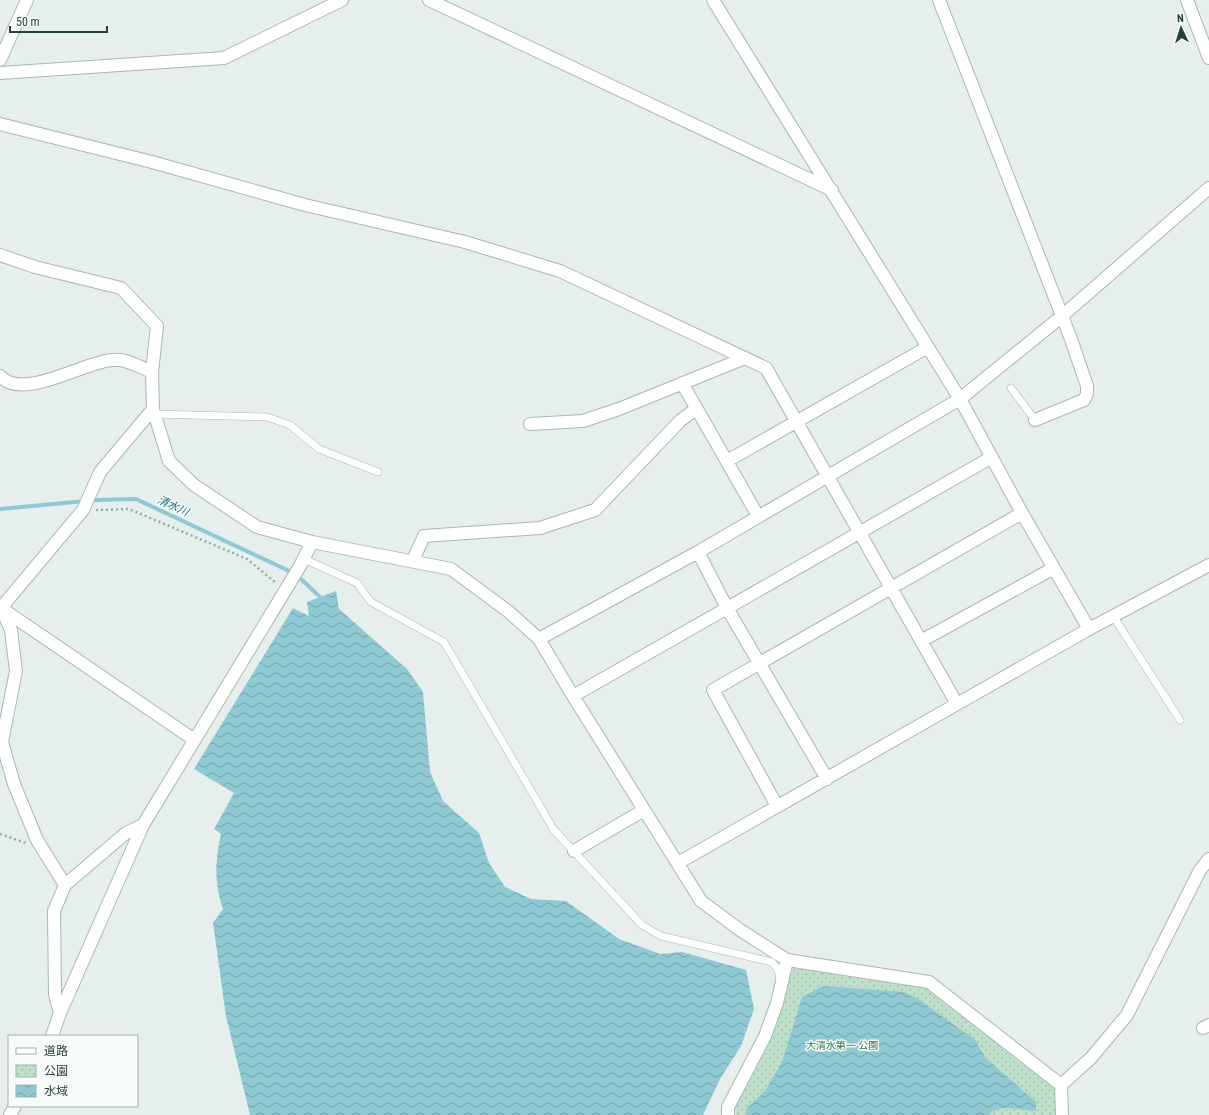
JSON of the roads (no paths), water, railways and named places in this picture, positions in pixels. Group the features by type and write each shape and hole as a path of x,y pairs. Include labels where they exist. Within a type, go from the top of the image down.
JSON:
{"street":[{"path":"0,60 27,0"},
{"path":"0,73 224,58 342,0"},
{"path":"429,0 832,190"},
{"path":"713,0 960,399 1022,513 1089,629"},
{"path":"939,0 1062,316 1087,386 1087,394 1084,400 1035,420"},
{"path":"1187,0 1209,58"},
{"path":"0,124 152,162 304,205 465,242 560,271 766,368 796,422 829,476 890,588 957,704"},
{"path":"539,639 698,552 960,399 1062,316 1209,188"},
{"path":"0,255 35,267 122,288 157,326 152,372 154,412 168,461 194,485 257,527 312,542 413,560 451,569 509,612 539,639 701,901 740,930 787,960 929,982 1061,1085"},
{"path":"727,461 928,347"},
{"path":"530,424 583,421 619,409 745,358"},
{"path":"0,376 12,383 28,385 103,362 120,360 152,372"},
{"path":"682,383 758,516"},
{"path":"413,560 424,536 540,528 595,510 681,420 696,409"},
{"path":"1,608 84,510 100,472 154,412"},
{"path":"573,696 992,457"},
{"path":"777,806 713,690 1022,513"},
{"path":"52,1035 60,1013 143,825 193,739 286,589 312,542"},
{"path":"698,552 727,608 761,662 827,779"},
{"path":"678,863 1089,629 1209,565"},
{"path":"921,641 1054,568"},
{"path":"1,608 193,739"},
{"path":"1,608 11,630 16,671 2,742 14,784 37,840 65,885"},
{"path":"574,851 644,810"},
{"path":"60,1013 55,995 54,911 65,885 126,833 143,825"},
{"path":"1062,1115 1061,1085 1091,1058 1127,1015 1200,870 1209,859"},
{"path":"728,1115 728,1107 765,1036 781,986 787,960"}],"lane":[{"path":"1012,388 1035,420"},
{"path":"154,412 267,416 290,425 319,449 378,472"},
{"path":"302,562 357,583 371,602 444,642 554,830 642,925 661,936 772,962 778,969 781,986"},
{"path":"1114,616 1180,720"}],"water":[{"path":"336,591 339,609 407,669 423,692 430,772 443,801 479,833 489,863 505,887 531,899 566,901 619,939 660,954 682,952 746,970 754,1009 741,1046 720,1079 703,1115 250,1115 226,1016 213,923 223,909 218,890 216,872 221,834 214,829 234,793 194,769 293,608 309,616 307,602"},
{"name":"大清水第一 公園","path":"823,986 904,992 920,1000 975,1040 986,1058 1036,1102 1036,1111 1004,1108 993,1111 989,1115 747,1115 746,1109 765,1091 782,1062 802,997"}],"waterway":[{"name":"清水川","path":"0,509 96,500 136,499 287,570 302,580 320,597"}]}
